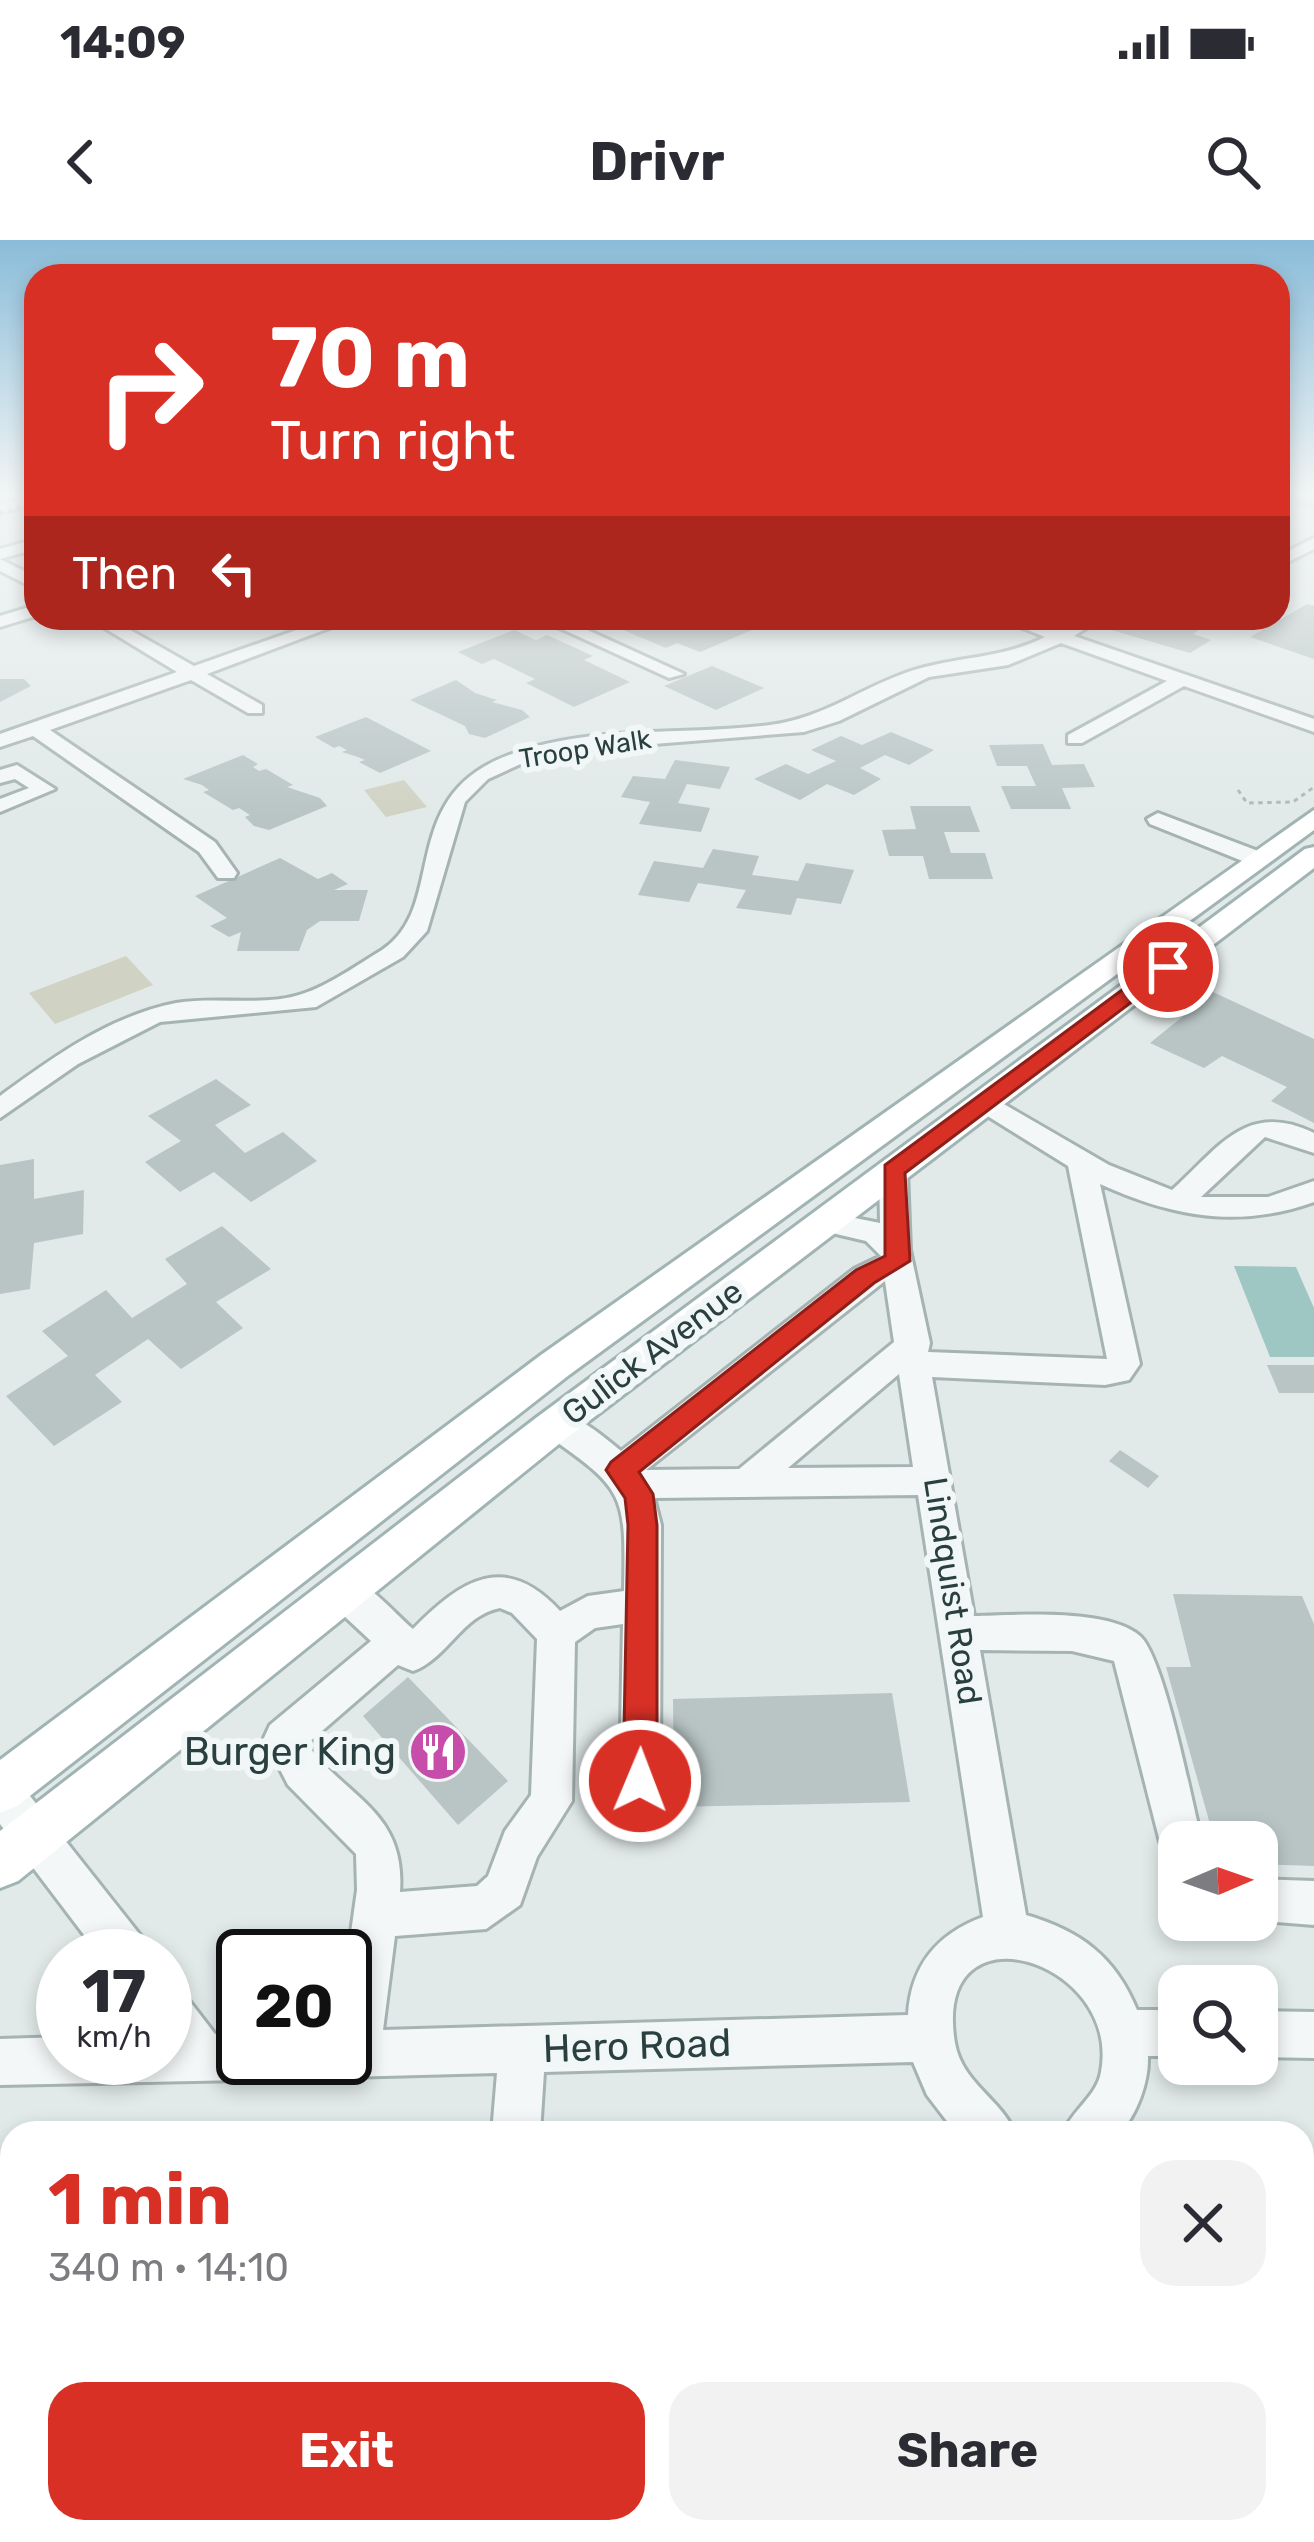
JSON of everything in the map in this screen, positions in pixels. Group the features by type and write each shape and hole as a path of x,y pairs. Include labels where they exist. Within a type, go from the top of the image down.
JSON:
{"main road":[{"name":"Gulick Avenue","path":"0,1790 560,1361 1314,818"},
{"name":"Gulick Avenue","path":"0,1863 556,1424 1314,855"}],"street":[{"path":"119,630 255,709"},
{"path":"0,741 312,630"},
{"path":"574,630 675,674"},
{"path":"1041,630 1314,727"},
{"name":"Troop Walk","path":"0,1109 69,1058 151,1017 179,1010 307,1002 395,952 415,931 455,800 465,784 501,763 533,753 660,737 798,728 822,722 915,675 1016,658 1070,630"},
{"path":"1075,739 1182,680"},
{"path":"35,728 207,848 226,874"},
{"path":"0,777 17,771 45,789 0,806"},
{"path":"1158,819 1258,859"},
{"path":"983,1101 1082,1165 1149,1196 1225,1209 1280,1204 1314,1191"},
{"path":"1178,1202 1256,1130 1288,1131 1314,1144"},
{"path":"746,1483 915,1353 1117,1371 1124,1364 1082,1165"},
{"name":"Lindquist Road","path":"893,1171 896,1256 1007,1932"},
{"path":"627,1477 865,1276 896,1256 874,1232 854,1224 825,1222"},
{"path":"556,1424 627,1477 746,1483 936,1481"},
{"path":"627,1477 643,1525 640,1781"},
{"path":"341,1590 413,1654 468,1603 493,1590 517,1595 556,1633 551,1801 520,1846 505,1890 486,1907 376,1916"},
{"path":"556,1633 588,1613 642,1606"},
{"path":"960,1633 1047,1633 1110,1640 1127,1647 1139,1672 1176,1821"},
{"path":"372,1938 380,1868 374,1843 291,1762 284,1738 399,1641"},
{"path":"0,1790 108,1929"},
{"path":"1278,1902 1314,1903"},
{"path":"977,2121 959,2106 937,2071 928,2038 934,1981 963,1945 1007,1932 1045,1939 1080,1959 1108,1993 1124,2032 1125,2079 1105,2121"},
{"path":"192,2030 216,2051"},
{"path":"1124,2032 1158,2033"},
{"path":"1278,2034 1314,2035"},
{"name":"Hero Road","path":"372,2053 928,2038"},
{"path":"517,2121 522,2049"},
{"path":"0,2062 216,2058"}],"path":[{"path":"1238,790 1247,803 1293,802 1314,787"}],"shaded area":[{"path":"404,780 427,807 386,817 364,790"},
{"path":"126,956 153,985 55,1024 29,993"}],"water":[{"path":"1234,1266 1296,1267 1314,1308 1314,1357 1270,1357"}],"building":[{"path":"1307,604 1314,606 1314,659 1250,637 1262,630 1290,630 1290,614"},
{"path":"514,630 536,640 547,635 593,656 584,660 630,682 574,707 526,683 535,679 494,659 482,664 458,652"},
{"path":"623,630 752,630 700,652 677,643 666,648"},
{"path":"1111,630 1198,630 1193,634 1211,640 1190,653"},
{"path":"712,666 764,688 716,710 664,686"},
{"path":"0,679 24,679 31,686 0,702"},
{"path":"456,680 530,717 485,738 469,734 465,726 410,700"},
{"path":"366,717 431,751 380,773 359,762 365,760 342,752 347,750 315,737"},
{"path":"891,732 934,750 909,765 885,755 860,768 881,779 854,795 827,784 800,800 754,779 786,764 808,774 836,761 811,750 841,736 862,745"},
{"path":"1043,744 1052,765 1084,764 1095,787 1062,788 1071,809 1011,809 1001,786 1036,786 1027,766 997,766 989,745"},
{"path":"243,755 258,764 253,767 259,771 266,769 293,785 287,787 320,798 327,806 269,830 254,826 245,817 250,815 239,808 233,810 203,792 209,790 202,785 183,779"},
{"path":"675,760 730,767 720,789 687,784 678,803 710,808 701,832 639,824 650,802 621,797 633,776 665,779"},
{"path":"910,806 970,806 980,832 944,832 951,853 985,853 993,879 929,879 923,856 889,856 882,830 916,829"},
{"path":"713,849 759,856 752,875 798,881 806,863 854,870 841,904 797,898 791,915 736,908 746,890 698,883 689,902 638,895 654,861 703,868"},
{"path":"280,858 318,879 332,873 348,884 334,890 368,890 359,921 320,921 307,930 299,951 237,951 241,932 229,937 210,926 227,918 195,896"},
{"path":"1213,992 1314,1039 1314,1123 1271,1101 1287,1087 1222,1056 1204,1068 1150,1043"},
{"path":"216,1079 251,1105 215,1125 245,1153 283,1132 317,1161 251,1202 214,1172 180,1192 145,1162 181,1141 148,1116"},
{"path":"34,1159 34,1199 84,1190 83,1234 34,1243 30,1289 0,1294 0,1165"},
{"path":"222,1226 271,1269 216,1302 243,1328 181,1369 148,1339 95,1375 122,1402 54,1446 6,1396 68,1356 42,1331 106,1290 132,1318 187,1284 165,1259"},
{"path":"1267,1365 1314,1365 1314,1393 1279,1393"},
{"path":"1120,1450 1159,1476 1148,1488 1109,1461"},
{"path":"1173,1594 1302,1596 1314,1624 1314,1866 1278,1865 1278,1821 1209,1821 1166,1667 1191,1667"},
{"path":"408,1677 508,1781 458,1825 363,1716"},
{"path":"892,1693 910,1802 674,1807 673,1699"}],"place":[{"name":"Burger King","path":"438,1752"}],"route":[{"path":"640,1781 643,1525 639,1494 621,1470 865,1276 898,1261 893,1171 1168,967"}]}
